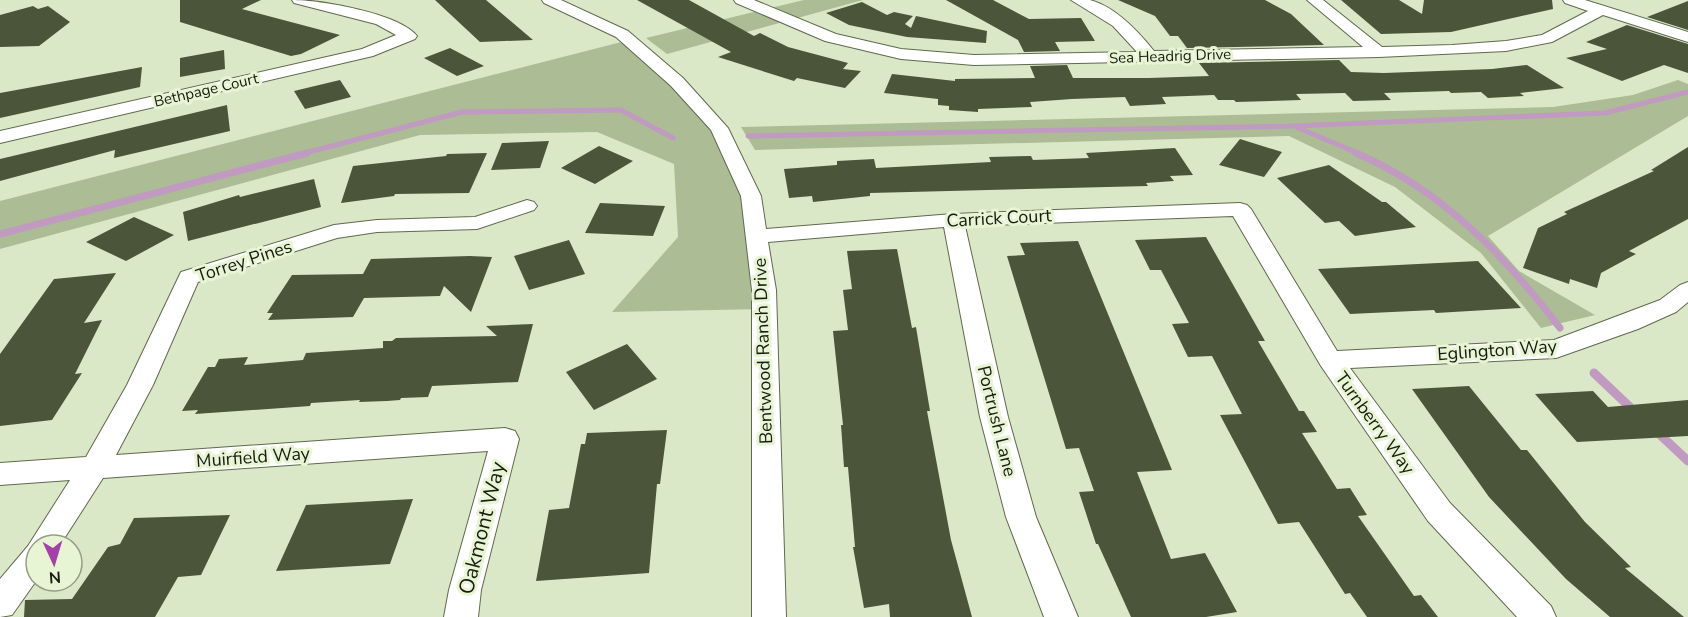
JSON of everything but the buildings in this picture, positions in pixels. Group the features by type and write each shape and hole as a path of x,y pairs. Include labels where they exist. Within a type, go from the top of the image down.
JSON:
{"street":[{"name":"Bethpage Court","path":"0,137 367,53 409,36 381,21 299,0"},
{"name":"Bentwood Ranch Drive","path":"549,0 622,34 678,82 719,128 752,196 764,290 770,617"},
{"name":"Sea Headrig Drive","path":"741,0 831,38 901,54 974,60 1379,52 1506,46 1546,39 1602,10"},
{"path":"1078,0 1109,15 1133,33 1149,56"},
{"path":"1314,0 1379,52"},
{"path":"1570,0 1688,37"},
{"name":"Torrey Pines","path":"51,533 94,468 140,385 189,277 334,232 377,226 477,223 527,207"},
{"name":"Carrick Court","path":"758,236 953,220 1240,209"},
{"name":"Turnberry Way","path":"1240,209 1330,360 1439,512 1539,617"},
{"name":"Portrush Lane","path":"953,220 994,417 1022,517 1061,617"},
{"name":"Eglington Way","path":"1330,360 1556,349 1658,310 1688,290"},
{"name":"Muirfield Way","path":"0,474 505,439"},
{"name":"Oakmont Way","path":"461,617 465,590 505,439"},
{"path":"0,605 24,572"}],"green space":[{"path":"804,0 863,0 667,54 646,38"},
{"path":"629,40 719,128 751,196 764,309 612,312 678,237 674,164 597,132 420,135 0,249 0,201"},
{"path":"1678,80 1688,84 1688,116 1488,236 1519,271 1595,315 1541,328 1481,253 1395,187 1289,136 755,150 741,127 1553,107 1633,95"}],"waterway":[{"path":"748,136 1293,126 1605,113 1688,92"},
{"path":"301,154 462,112 621,110 673,138"},
{"path":"1296,127 1360,154"},
{"path":"0,234 307,153"},
{"path":"1356,153 1387,168 1444,205 1494,250 1560,328"},
{"path":"1594,373 1634,411"},
{"path":"1656,431 1688,461"}]}
